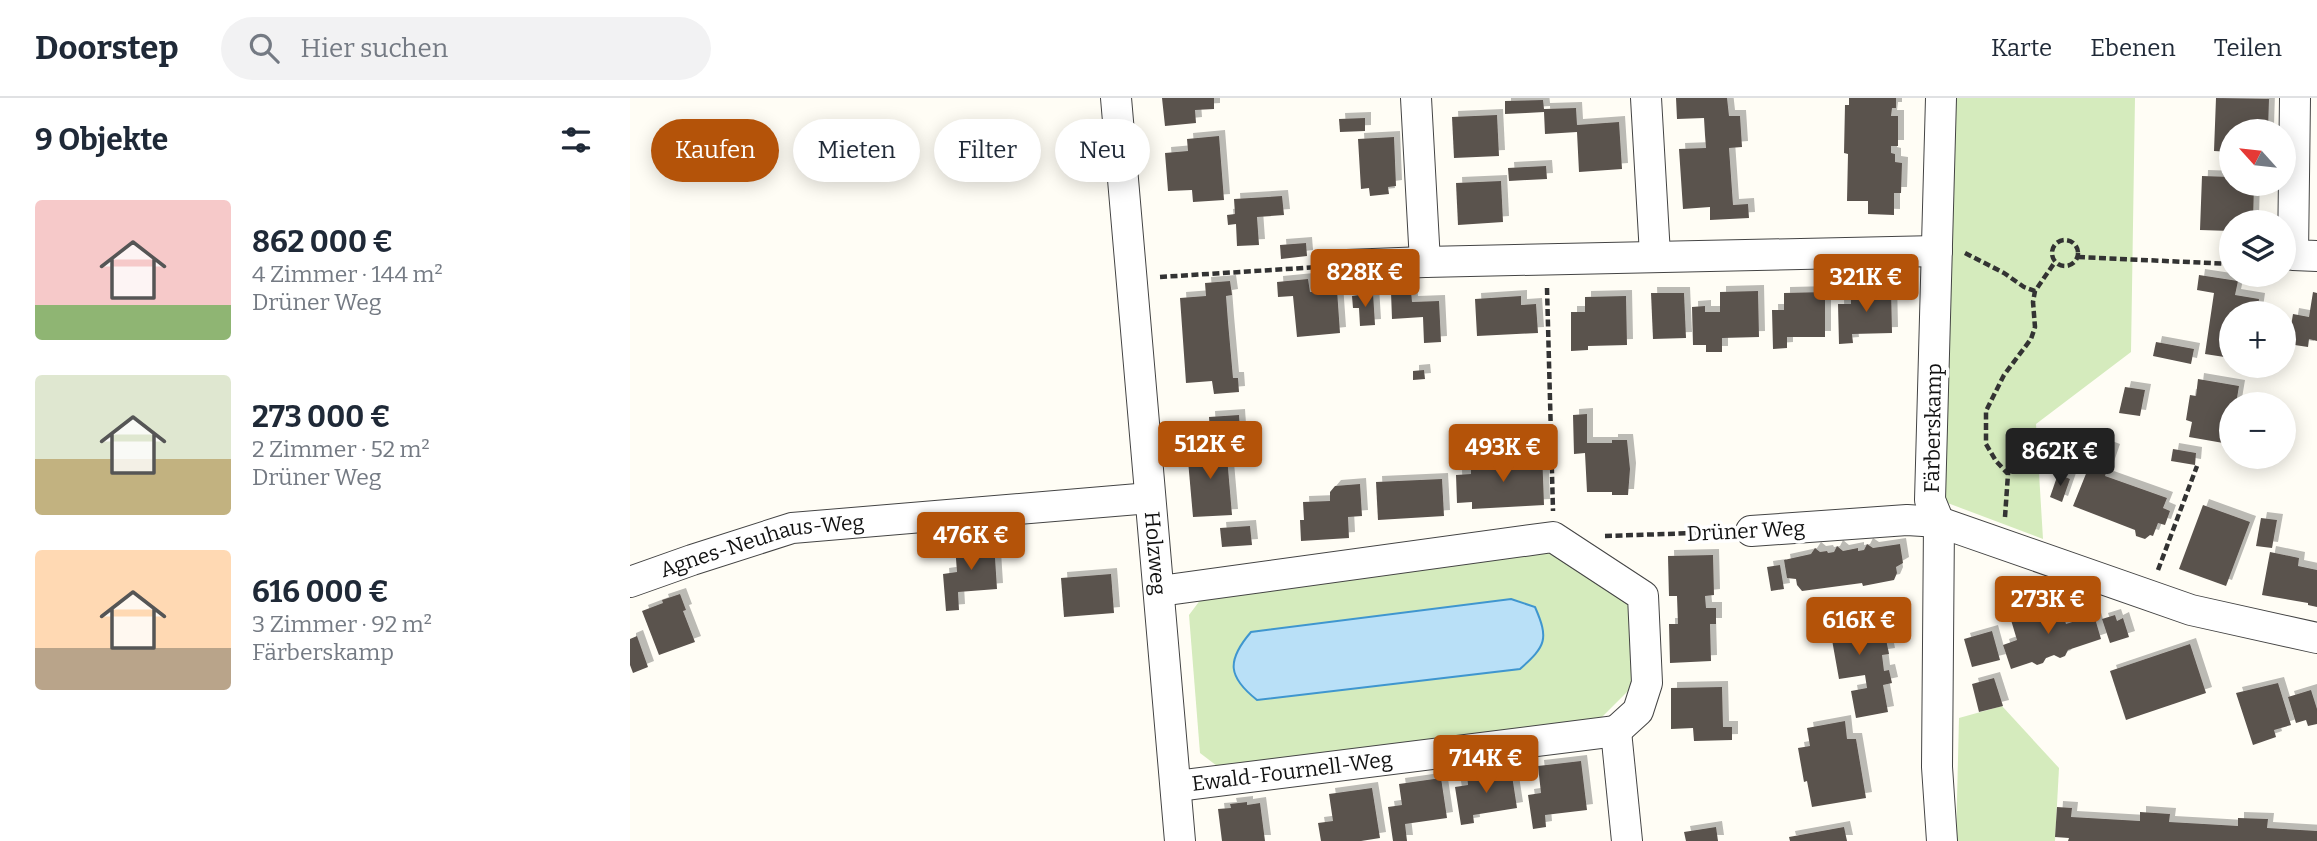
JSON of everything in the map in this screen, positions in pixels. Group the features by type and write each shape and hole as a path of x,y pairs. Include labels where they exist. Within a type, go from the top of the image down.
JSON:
{"street":[{"name":"Holzweg","path":"1116,98 1180,841"},
{"path":"1416,98 1425,262"},
{"path":"1646,98 1655,256"},
{"name":"Färberskamp","path":"1941,98 1930,500 1938,522 1937,767 1942,841"},
{"path":"2295,98 2305,256"},
{"path":"1347,265 1937,251"},
{"name":"Agnes-Neuhaus-Weg","path":"630,582 792,528 1150,498"},
{"name":"Drüner Weg","path":"1751,531 1907,520 1938,522 2192,610 2317,639"},
{"path":"1160,591 1553,537 1643,596 1647,683 1638,711 1616,731 1628,841"},
{"name":"Ewald-Fournell-Weg","path":"1177,786 1616,731"}],"path":[{"path":"2071,241 2077,247 2078,257 2071,265 2062,266 2055,262 2052,253 2056,243 2071,241"},
{"path":"1937,251 1962,252 2035,291"},
{"path":"2078,257 2219,263"},
{"path":"1546,260 1553,537"},
{"path":"2002,545 2008,474 1986,444 1986,411 2004,375 2031,339 2035,327 2035,291 2055,262"},
{"path":"1130,278 1347,265"},
{"path":"2148,595 2197,466"},
{"name":"Drüner Weg","path":"1553,537 1751,531"}],"green space":[{"path":"1948,98 2135,98 2131,352 2036,424 2043,539 1937,499"},
{"path":"1557,547 1633,601 1633,686 1602,717 1221,769 1200,753 1189,615 1201,599"},
{"path":"2002,706 2059,768 2055,841 1956,841 1959,718"}],"water":[{"path":"1511,599 1535,607 1542,627 1540,648 1520,669 1257,700 1240,684 1236,676 1234,660 1251,632"}],"building":[{"path":"1162,98 1214,98 1214,109 1195,110 1196,123 1165,126"},
{"path":"1676,98 1727,98 1729,116 1740,116 1742,147 1729,148 1733,205 1748,204 1749,218 1710,220 1710,207 1683,209 1679,149 1706,148 1704,118 1677,119"},
{"path":"1849,98 1896,98 1896,108 1892,108 1891,116 1898,116 1898,146 1891,146 1891,153 1895,154 1895,162 1902,163 1901,193 1894,193 1894,215 1868,214 1868,201 1847,201 1848,154 1844,153 1845,105 1849,105"},
{"path":"2216,98 2269,99 2268,119 2219,119 2219,151 2214,151"},
{"path":"1543,100 1544,109 1576,108 1577,125 1619,122 1622,169 1579,172 1577,132 1545,134 1544,112 1505,114 1505,101"},
{"path":"1497,115 1499,156 1454,158 1452,117"},
{"path":"1365,118 1365,131 1340,132 1339,119"},
{"path":"1219,136 1224,200 1193,202 1192,190 1168,191 1165,153 1188,151 1187,139"},
{"path":"1394,137 1396,186 1388,187 1389,194 1370,196 1369,188 1361,189 1358,139"},
{"path":"1546,166 1547,179 1509,181 1508,168"},
{"path":"2202,176 2219,177 2219,196 2254,196 2253,210 2219,210 2219,231 2200,230"},
{"path":"1501,181 1503,222 1458,225 1456,183"},
{"path":"1282,196 1284,215 1257,217 1259,245 1237,246 1236,224 1228,225 1227,215 1235,214 1234,199"},
{"path":"1306,243 1307,256 1281,259 1280,245"},
{"path":"2199,275 2219,278 2219,287 2237,287 2235,295 2259,299 2219,301 2219,356 2205,354 2214,293 2197,290"},
{"path":"1308,279 1310,292 1337,290 1340,333 1297,337 1293,296 1278,297 1277,282"},
{"path":"1230,281 1232,295 1226,296 1228,322 1233,378 1238,378 1239,392 1214,394 1212,381 1186,383 1180,298 1206,296 1205,283"},
{"path":"1891,288 1892,333 1852,334 1853,343 1839,344 1838,304 1851,304 1851,289"},
{"path":"1411,291 1412,302 1439,301 1441,342 1424,343 1423,317 1392,319 1391,292"},
{"path":"1758,291 1759,337 1722,338 1722,352 1706,352 1706,345 1693,345 1692,307 1705,306 1705,312 1720,312 1720,292"},
{"path":"1825,292 1825,337 1787,337 1787,348 1773,349 1772,310 1784,310 1784,293"},
{"path":"2313,292 2317,293 2317,341 2309,339 2308,347 2296,345 2296,315 2309,317"},
{"path":"1373,293 1375,325 1360,326 1359,308 1353,308 1352,296"},
{"path":"1651,293 1684,293 1686,338 1653,339"},
{"path":"1521,296 1521,305 1536,304 1538,333 1477,336 1475,299"},
{"path":"1626,296 1627,345 1588,346 1588,350 1571,351 1571,312 1585,312 1585,297"},
{"path":"2156,342 2194,349 2191,364 2153,356"},
{"path":"1424,370 1425,379 1413,380 1413,371"},
{"path":"2198,379 2239,386 2238,392 2219,392 2219,442 2189,437 2192,422 2186,420 2190,395 2196,396"},
{"path":"2125,387 2145,390 2140,416 2119,413"},
{"path":"1587,414 1587,443 1627,440 1630,469 1628,495 1587,492 1585,453 1574,454 1573,415"},
{"path":"1239,415 1240,430 1210,433 1209,417"},
{"path":"2098,444 2114,450 2105,476 2167,498 2163,508 2170,511 2165,525 2158,523 2153,536 2145,539 2136,536 2135,530 2073,506"},
{"path":"1226,445 1232,515 1193,517 1187,449"},
{"path":"2173,449 2196,453 2195,465 2171,461"},
{"path":"1542,451 1544,505 1472,509 1472,502 1457,503 1456,475 1471,474 1471,460 1531,459"},
{"path":"2058,474 2070,479 2062,502 2050,497"},
{"path":"1442,479 1444,516 1378,520 1376,482"},
{"path":"1360,484 1362,516 1348,517 1349,538 1301,541 1303,502 1330,501 1330,492 1335,486"},
{"path":"2203,505 2250,522 2226,586 2179,569"},
{"path":"2261,518 2277,520 2272,548 2256,546"},
{"path":"1250,526 1252,545 1222,547 1220,528"},
{"path":"994,542 997,589 958,592 959,610 946,611 943,574 957,572 955,545"},
{"path":"1867,544 1873,548 1900,544 1903,563 1896,567 1894,580 1863,586 1862,583 1802,591 1796,579 1787,578 1784,560 1811,554 1815,548 1828,553 1834,552 1837,546 1843,551 1858,548 1858,551 1864,550"},
{"path":"2270,552 2299,558 2298,566 2317,570 2317,607 2262,595"},
{"path":"1713,555 1714,595 1705,596 1706,608 1716,608 1716,624 1710,624 1711,661 1670,663 1669,624 1678,624 1677,596 1669,596 1668,556"},
{"path":"1780,565 1784,589 1771,591 1767,567"},
{"path":"1111,574 1114,613 1064,617 1061,578"},
{"path":"680,594 686,610 683,611 695,642 659,655 642,611"},
{"path":"2048,603 2053,606 2060,604 2066,624 2094,615 2101,639 2068,650 2065,656 2060,658 2054,655 2037,665 2032,662 2011,669 2003,645 2017,640 2011,620 2025,610 2031,613"},
{"path":"1846,607 1848,619 1874,614 1877,631 1884,629 1889,654 1882,655 1884,671 1889,670 1892,683 1883,685 1888,712 1856,718 1851,691 1867,688 1865,675 1839,679 1829,623 1812,626 1810,613"},
{"path":"2115,615 2117,621 2123,618 2129,637 2110,643 2102,619"},
{"path":"1992,631 2000,660 1972,667 1964,639"},
{"path":"637,636 648,667 633,673 630,665 630,639"},
{"path":"2190,644 2206,693 2126,720 2110,671"},
{"path":"1994,678 2003,706 1979,712 1972,684"},
{"path":"2278,683 2291,725 2274,730 2276,737 2253,745 2236,693"},
{"path":"1722,687 1723,727 1732,727 1732,740 1694,741 1693,728 1671,729 1671,688"},
{"path":"2311,690 2317,709 2317,724 2308,726 2306,720 2296,723 2288,697"},
{"path":"1845,721 1847,739 1856,739 1866,798 1812,807 1798,748 1810,746 1807,728"},
{"path":"1581,761 1587,810 1545,815 1546,827 1533,829 1528,795 1541,793 1538,766"},
{"path":"1511,769 1517,808 1473,815 1474,823 1461,825 1455,787 1468,785 1467,775"},
{"path":"1441,778 1447,818 1405,824 1407,841 1393,841 1388,807 1402,805 1399,784"},
{"path":"1372,788 1380,838 1321,841 1318,823 1333,821 1329,794"},
{"path":"1247,802 1247,805 1260,803 1265,841 1222,841 1218,809"},
{"path":"2057,807 2072,808 2071,817 2140,821 2140,812 2170,814 2169,822 2238,826 2238,818 2268,819 2267,828 2317,831 2317,841 2068,841 2069,838 2055,837"},
{"path":"1716,827 1718,841 1686,841 1684,832"},
{"path":"1844,827 1847,841 1790,841 1789,837"}]}
